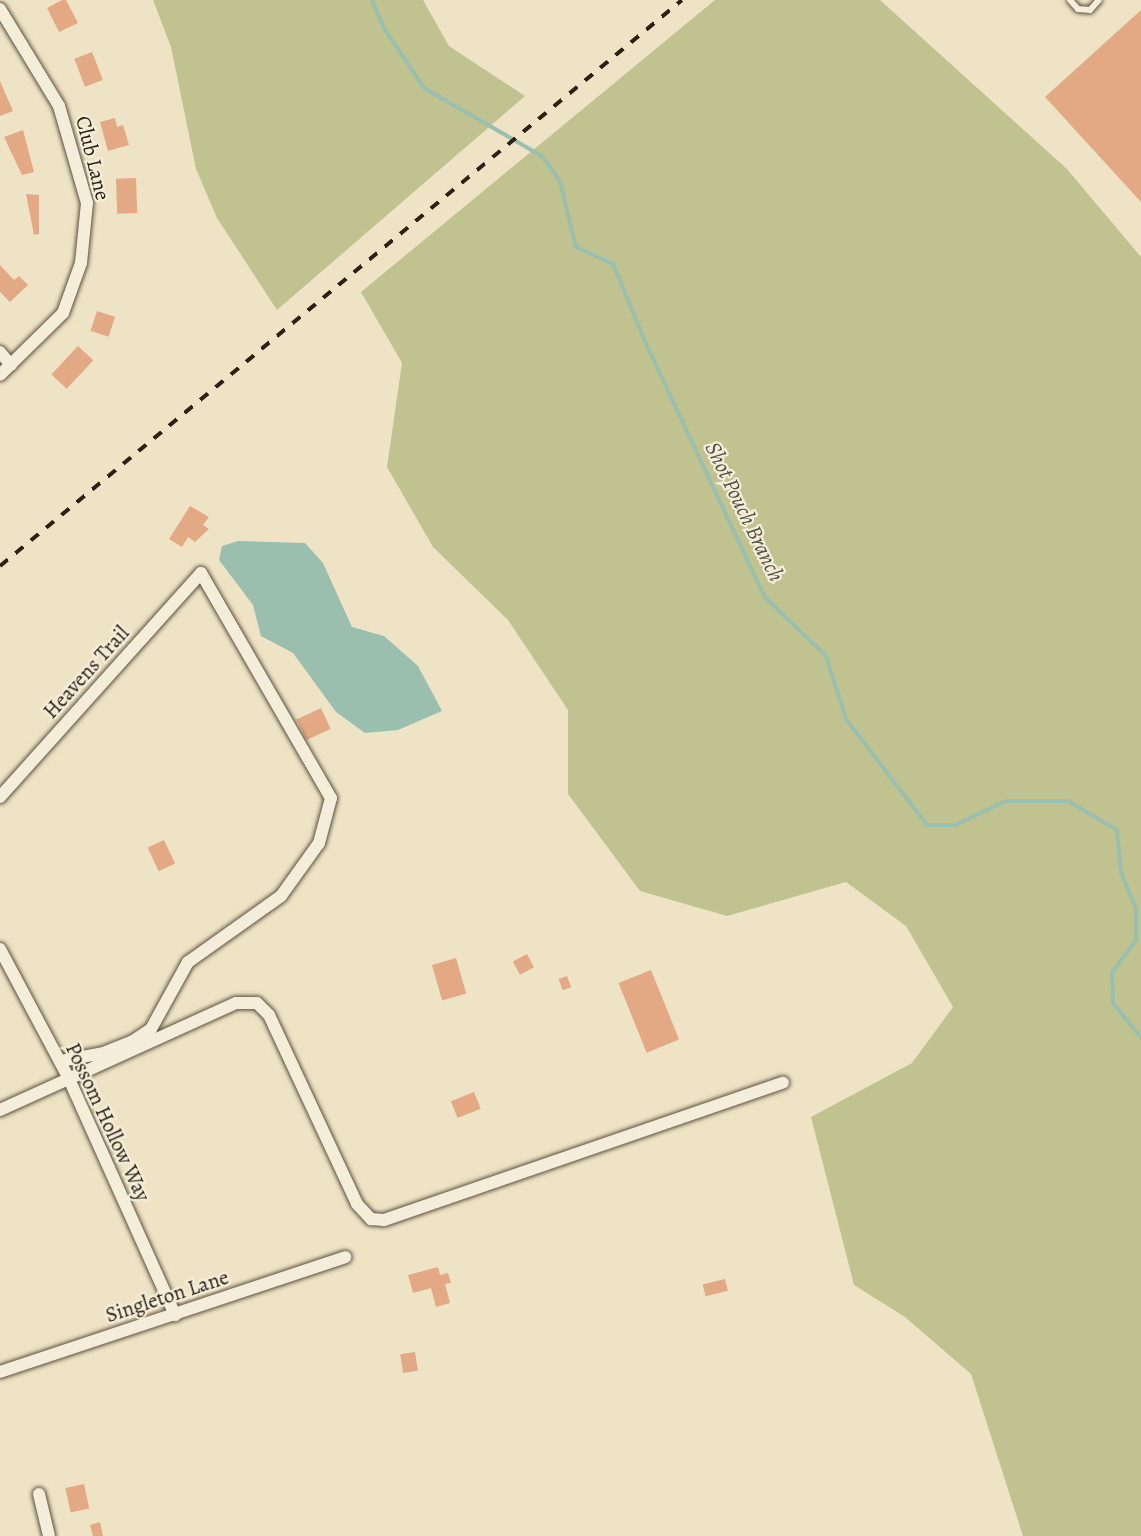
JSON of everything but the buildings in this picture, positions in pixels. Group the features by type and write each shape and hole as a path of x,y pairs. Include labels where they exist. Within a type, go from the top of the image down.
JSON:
{"street":[{"name":"Club Lane","path":"0,9 59,106 87,203 81,263 63,313 0,375"},
{"path":"0,352 11,365"},
{"name":"Heavens Trail","path":"0,797 201,573 331,798 330,810 319,843 281,896 188,962 164,1012 151,1029 133,1041 104,1053 60,1061"},
{"name":"Possom Hollow Way","path":"0,949 69,1079 175,1315"},
{"path":"0,1110 236,1003 257,1004 269,1015 357,1204 371,1219 384,1220 783,1083"},
{"name":"Singleton Lane","path":"0,1372 345,1257"},
{"path":"39,1494 49,1536"}],"lane":[{"path":"1070,0 1078,9 1090,10 1099,0"}],"green space":[{"path":"153,0 423,0 449,46 525,96 277,310 217,218 196,169 171,47"},
{"path":"715,0 880,0 1067,169 1141,257 1141,1536 1023,1536 971,1374 905,1317 854,1285 811,1117 912,1063 953,1007 906,926 846,882 727,916 640,891 568,794 568,710 508,620 433,547 387,467 402,363 361,292"}],"shaded area":[{"path":"238,541 305,543 323,563 352,627 384,636 418,666 442,711 398,730 365,733 336,712 293,653 261,636 253,605 219,560 222,546"}],"waterway":[{"name":"Shot Pouch Branch","path":"372,0 384,28 424,88 542,156 560,182 576,247 613,264 647,346 764,596 826,656 846,719 927,825 955,825 1006,801 1068,801 1117,830 1121,873 1136,909 1136,940 1112,973 1113,1003 1141,1038"}],"railway":[{"path":"0,566 682,0"}]}
